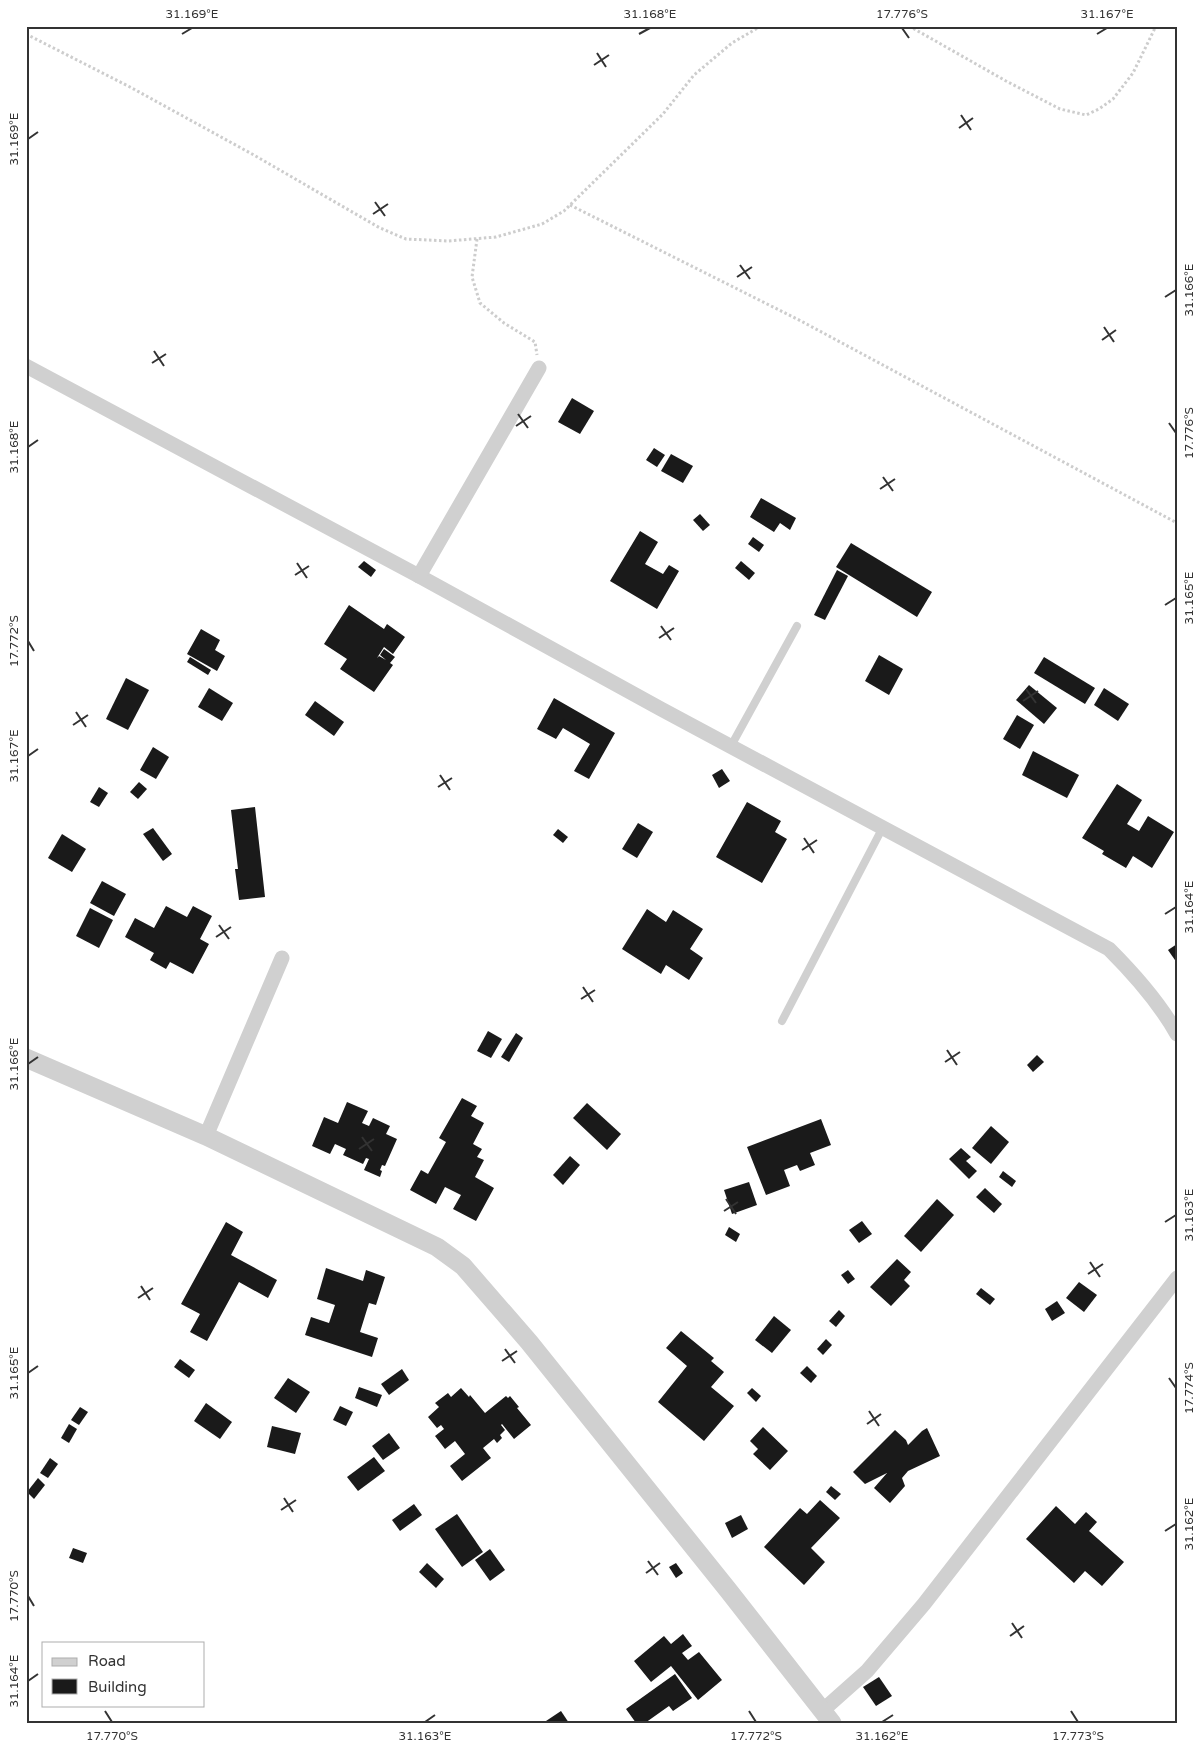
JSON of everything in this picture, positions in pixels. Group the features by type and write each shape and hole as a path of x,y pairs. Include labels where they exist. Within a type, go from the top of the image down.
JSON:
{"street":[{"path":"26,366 1109,949 1138,978 1177,1034"},
{"path":"419,576 539,368"},
{"path":"206,1136 282,958"},
{"path":"26,1058 206,1136 437,1247 463,1266 529,1342 728,1590 827,1717 924,1604 1177,1278"}],"lane":[{"path":"730,746 797,626"},
{"path":"782,1021 883,828"}],"path":[{"path":"26,34 252,154 380,228 406,239 448,241 496,237 542,224 564,211 663,114 694,75 732,43 761,26"},
{"path":"910,26 1006,81 1060,109 1086,115 1099,110 1113,99 1133,73 1156,26"},
{"path":"570,205 801,321 1177,523"},
{"path":"478,239 472,277 480,303 504,322 535,342 539,368"}],"building":[{"path":"572,398 594,411 580,434 558,422"},
{"path":"654,448 665,455 657,467 646,460"},
{"path":"671,454 693,466 683,483 661,471"},
{"path":"761,498 796,518 790,530 780,523 774,532 750,517"},
{"path":"700,514 710,525 703,531 693,520"},
{"path":"640,531 658,542 645,564 663,574 669,565 679,571 657,609 610,581"},
{"path":"753,537 764,545 759,552 748,544"},
{"path":"851,543 932,592 917,617 836,567"},
{"path":"364,561 376,570 371,577 358,567"},
{"path":"741,561 755,573 749,580 735,568"},
{"path":"837,570 848,576 825,620 814,615"},
{"path":"349,605 384,629 387,624 405,637 393,654 384,647 377,658 379,656 386,660 380,655 384,649 395,657 390,663 393,665 374,692 340,669 347,659 324,644"},
{"path":"201,629 220,640 215,650 225,656 217,671 187,654"},
{"path":"879,655 903,669 889,695 865,681"},
{"path":"190,657 211,670 208,675 187,662"},
{"path":"1044,657 1095,688 1085,704 1034,673"},
{"path":"126,678 149,690 128,730 106,719"},
{"path":"1029,685 1057,708 1044,724 1016,700"},
{"path":"209,688 233,703 222,721 198,707"},
{"path":"1104,688 1129,704 1118,721 1094,705"},
{"path":"554,698 615,733 589,779 574,771 590,744 563,728 556,739 537,729"},
{"path":"315,701 344,722 334,736 305,715"},
{"path":"1017,715 1034,725 1020,749 1003,739"},
{"path":"153,747 169,757 156,779 140,770"},
{"path":"1033,751 1079,775 1067,798 1022,775"},
{"path":"722,769 730,781 719,788 712,775"},
{"path":"139,782 147,789 138,799 130,792"},
{"path":"1117,784 1142,800 1127,824 1139,831 1148,816 1174,832 1152,868 1133,856 1126,868 1102,854 1104,851 1082,838"},
{"path":"99,787 108,793 99,807 90,802"},
{"path":"747,802 781,821 775,832 787,839 762,883 716,857"},
{"path":"255,807 265,897 239,900 235,869 238,869 231,810"},
{"path":"638,823 653,832 637,858 622,849"},
{"path":"153,828 172,854 163,861 143,834"},
{"path":"558,829 568,837 563,843 553,835"},
{"path":"62,834 86,849 72,872 48,858"},
{"path":"102,881 126,894 114,916 90,903"},
{"path":"166,906 187,917 193,906 212,916 200,939 209,944 193,974 170,962 166,969 150,960 154,953 125,937 135,918 154,928"},
{"path":"90,908 113,920 99,948 76,936"},
{"path":"647,909 666,922 673,910 703,929 690,949 703,958 689,980 666,965 661,974 622,949"},
{"path":"1177,944 1177,963 1168,950"},
{"path":"488,1031 502,1039 491,1058 477,1051"},
{"path":"516,1033 523,1038 509,1062 501,1057"},
{"path":"1037,1055 1044,1062 1033,1072 1027,1065"},
{"path":"462,1098 477,1106 471,1116 484,1123 473,1144 482,1149 477,1157 484,1160 475,1177 494,1188 476,1221 453,1209 461,1195 445,1187 436,1204 410,1190 421,1170 428,1174 446,1142 439,1138"},
{"path":"347,1102 368,1111 362,1123 369,1126 373,1118 390,1126 386,1134 397,1139 385,1166 382,1165 380,1177 364,1170 369,1159 366,1158 363,1164 343,1155 346,1149 335,1144 330,1154 312,1146 324,1117 338,1123"},
{"path":"587,1103 621,1134 607,1150 573,1118"},
{"path":"821,1119 831,1145 810,1153 815,1165 800,1171 797,1165 784,1170 790,1186 766,1195 747,1147"},
{"path":"991,1126 1009,1142 991,1164 972,1148"},
{"path":"961,1148 971,1157 966,1161 977,1171 969,1179 949,1159"},
{"path":"570,1156 580,1165 563,1185 553,1175"},
{"path":"1003,1171 1016,1181 1012,1187 999,1177"},
{"path":"749,1182 757,1205 732,1214 724,1190"},
{"path":"985,1188 1002,1204 994,1213 976,1197"},
{"path":"937,1199 954,1215 921,1252 904,1236"},
{"path":"862,1221 872,1234 859,1243 849,1230"},
{"path":"226,1222 243,1232 231,1255 277,1280 268,1298 239,1282 207,1341 190,1332 200,1314 181,1304"},
{"path":"729,1227 740,1234 736,1242 725,1235"},
{"path":"897,1259 911,1272 904,1280 910,1286 891,1306 870,1287"},
{"path":"326,1268 363,1281 366,1270 385,1277 376,1305 369,1303 360,1332 378,1338 372,1357 305,1335 311,1317 329,1323 335,1305 317,1299"},
{"path":"848,1270 855,1279 848,1284 841,1275"},
{"path":"1079,1282 1097,1295 1084,1312 1066,1298"},
{"path":"981,1288 995,1299 990,1305 976,1294"},
{"path":"1057,1301 1065,1313 1052,1321 1045,1309"},
{"path":"839,1310 845,1316 836,1327 829,1321"},
{"path":"774,1316 791,1330 772,1353 755,1340"},
{"path":"681,1331 714,1358 711,1361 724,1372 711,1387 734,1406 704,1441 658,1402 687,1366 666,1348"},
{"path":"826,1339 832,1345 823,1355 817,1349"},
{"path":"180,1359 195,1370 189,1378 174,1367"},
{"path":"807,1366 817,1376 811,1383 800,1373"},
{"path":"402,1369 409,1380 389,1395 381,1384"},
{"path":"288,1378 310,1392 296,1413 274,1398"},
{"path":"359,1387 382,1395 377,1407 355,1398"},
{"path":"461,1388 469,1397 470,1395 485,1413 506,1396 508,1398 510,1396 531,1425 514,1439 502,1424 505,1430 500,1435 502,1438 497,1443 494,1439 483,1448 491,1458 462,1481 450,1466 465,1454 455,1441 445,1449 435,1436 444,1429 441,1425 437,1428 428,1417 439,1407 435,1403 448,1393 451,1397"},
{"path":"752,1388 761,1396 756,1402 747,1393"},
{"path":"206,1403 232,1422 220,1439 194,1421"},
{"path":"340,1406 353,1412 346,1426 333,1420"},
{"path":"80,1407 88,1412 79,1425 71,1420"},
{"path":"69,1424 77,1429 69,1443 61,1438"},
{"path":"272,1426 301,1433 295,1454 267,1447"},
{"path":"763,1427 788,1451 770,1470 753,1454 758,1449 750,1441"},
{"path":"927,1428 940,1456 908,1471 902,1478 905,1486 890,1503 874,1488 887,1473 865,1484 853,1472 895,1430 906,1440 908,1445"},
{"path":"389,1433 400,1448 383,1460 372,1446"},
{"path":"374,1457 385,1471 358,1491 347,1477"},
{"path":"50,1458 58,1464 48,1478 40,1473"},
{"path":"38,1478 45,1485 34,1499 27,1492"},
{"path":"831,1486 841,1494 835,1500 826,1492"},
{"path":"820,1500 840,1518 811,1548 825,1562 804,1585 764,1547 800,1508 807,1514"},
{"path":"414,1504 422,1515 400,1531 392,1520"},
{"path":"1056,1506 1075,1524 1086,1512 1097,1522 1089,1531 1124,1562 1102,1586 1085,1571 1074,1583 1026,1539"},
{"path":"457,1514 483,1552 462,1567 435,1529"},
{"path":"741,1515 748,1529 732,1538 725,1523"},
{"path":"73,1548 87,1553 83,1563 69,1558"},
{"path":"490,1549 505,1570 490,1581 475,1560"},
{"path":"427,1563 444,1579 436,1588 419,1572"},
{"path":"676,1563 683,1573 676,1578 669,1567"},
{"path":"683,1634 692,1646 682,1653 688,1660 699,1652 722,1680 698,1700 671,1666 651,1682 634,1661 664,1636 671,1644"},
{"path":"675,1674 692,1698 673,1711 669,1706 645,1723 636,1723 626,1709"},
{"path":"879,1677 892,1696 876,1706 863,1687"},
{"path":"561,1711 569,1723 543,1723"}]}
